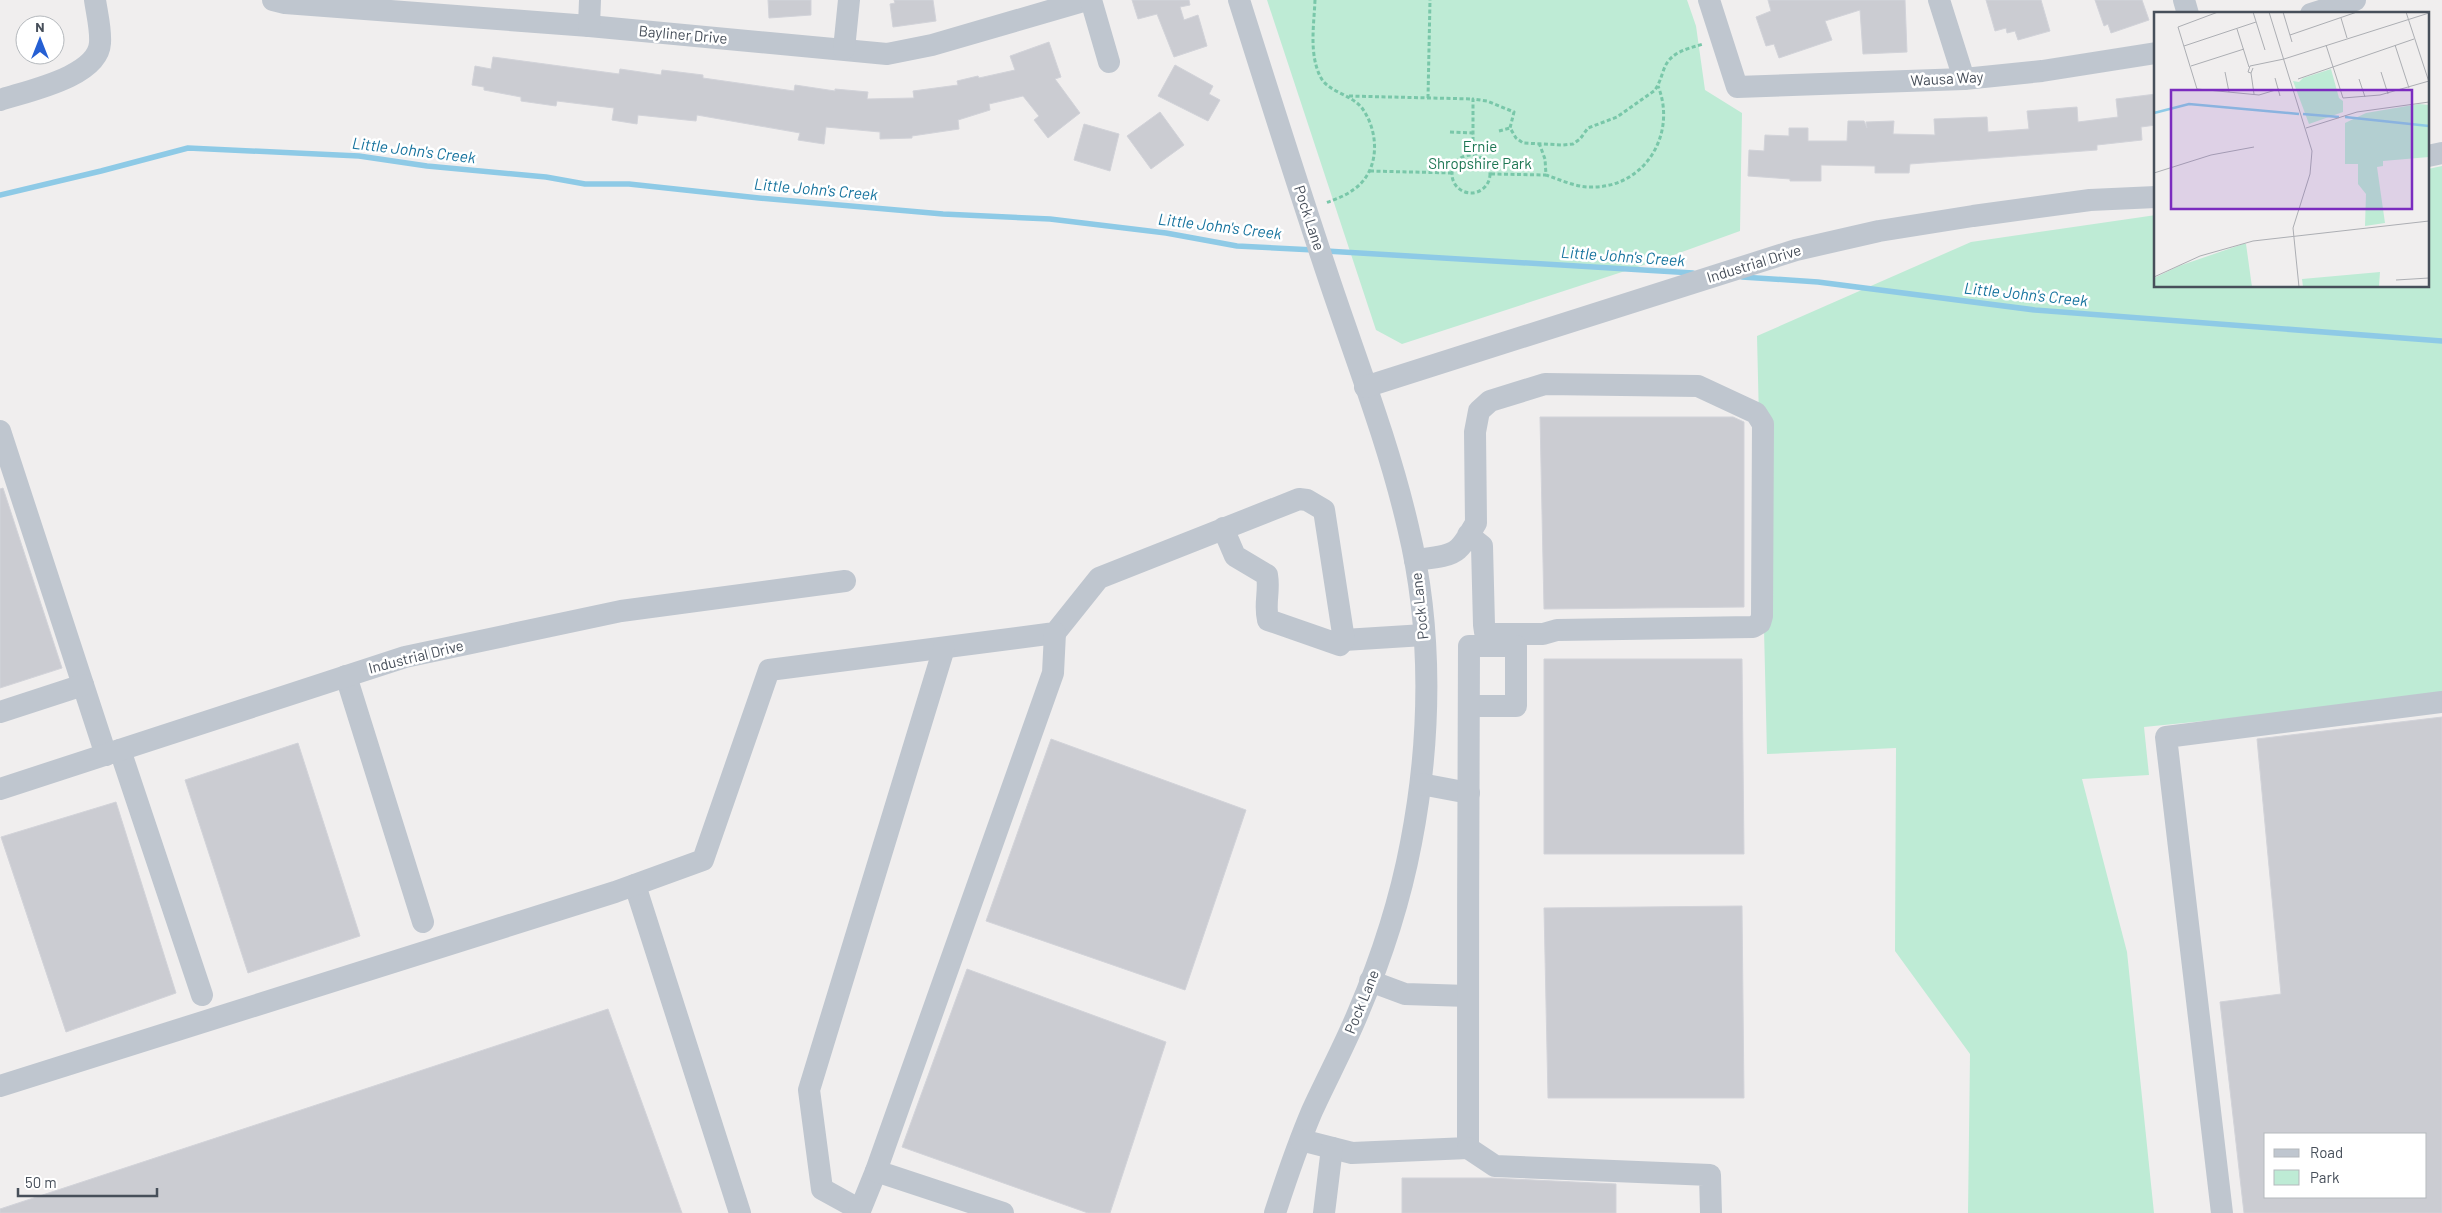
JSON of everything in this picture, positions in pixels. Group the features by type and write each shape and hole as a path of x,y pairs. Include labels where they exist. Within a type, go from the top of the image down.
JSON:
{"street":[{"path":"0,100 76,74 92,62 100,44 95,0"},
{"name":"Bayliner Drive","path":"273,0 285,3 589,26 887,54 909,51 1089,0"},
{"path":"589,26 590,0"},
{"path":"844,49 849,0"},
{"path":"1089,0 1109,62"},
{"name":"Pock Lane","path":"1239,0 1329,281 1394,473 1415,560 1424,635 1426,684 1421,784 1411,844 1396,907 1370,982 1301,1140 1275,1213"},
{"path":"1709,0 1721,38"},
{"path":"1939,0 1964,79"},
{"path":"2317,12 2355,0"},
{"name":"Wausa Way","path":"1721,38 1737,87 1964,79 2042,71 2154,53"},
{"name":"Industrial Drive","path":"1365,387 1642,297 1796,250 1879,231 1973,216 2090,200 2154,198"},
{"path":"1415,560 1449,554 1458,549 1476,523 1475,432 1479,411 1490,400 1545,384 1698,386 1756,413 1761,418 1763,424 1762,616 1760,623 1753,627 1489,634 1485,632 1484,625 1482,546 1468,535"},
{"path":"0,431 83,685 113,752 202,995"},
{"path":"944,648 809,1090 822,1189 860,1211 876,1171 1053,673 1055,633 1099,578 1299,499 1307,500 1324,510 1344,640"},
{"path":"1223,528 1235,556 1267,575 1269,586 1264,607 1268,620 1335,644 1340,644 1344,640 1424,635"},
{"name":"Industrial Drive","path":"0,789 404,657 621,612 845,581"},
{"path":"0,1086 634,885 703,860 769,670 1055,633"},
{"path":"346,676 423,922"},
{"path":"0,712 83,685"},
{"path":"2222,1213 2166,737 2442,702"},
{"path":"1468,1148 1469,706"},
{"path":"1421,784 1469,793"},
{"path":"634,885 740,1213"},
{"path":"1370,982 1405,994 1468,996"},
{"path":"1301,1140 1352,1152 1468,1148 1495,1166 1710,1175 1711,1213"},
{"path":"1324,1213 1332,1148"},
{"path":"876,1171 1003,1213"}],"path":[{"path":"1314,0 1313,54 1320,78 1334,90 1349,96 1487,101 1514,112 1510,128 1516,138 1523,143 1562,146 1573,144 1580,139 1588,128 1617,117 1658,86 1666,63 1678,52 1721,38"},
{"path":"1428,98 1430,0"},
{"path":"1491,174 1546,174 1576,185 1594,187 1614,184 1636,173 1659,146 1665,118 1663,99 1658,86"},
{"path":"1308,216 1354,190 1370,171 1377,147 1369,122 1361,108 1349,96"},
{"path":"1472,154 1473,100"},
{"path":"1499,131 1510,128"},
{"path":"1450,132 1473,133"},
{"path":"1539,143 1545,159 1546,174"},
{"path":"1472,154 1482,157 1489,164 1491,174 1488,184 1481,190 1471,193 1462,190 1454,183 1452,173 1455,163 1462,156 1472,154"},
{"path":"1370,171 1452,173"}],"green space":[{"name":"Ernie Shropshire Park","path":"1267,0 1687,0 1696,26 1705,90 1742,113 1740,231 1668,257 1402,344 1376,330"},
{"path":"2442,166 2442,697 2144,727 2149,775 2082,779 2127,952 2154,1213 1968,1213 1970,1054 1895,951 1896,748 1767,754 1757,336 1971,242 2154,215 2154,288 2430,288 2430,169"}],"building":[{"path":"768,0 811,0 811,15 769,18"},
{"path":"894,0 933,0 936,21 893,27 890,4 895,3"},
{"path":"1132,0 1189,0 1190,5 1180,7 1184,20 1198,15 1207,46 1174,57 1157,14 1138,19"},
{"path":"1768,0 1905,0 1907,52 1863,54 1860,10 1825,21 1832,40 1779,58 1774,44 1766,46 1756,17 1771,11"},
{"path":"1986,0 2041,0 2050,31 2018,40 2015,31 2007,33 2006,28 1995,31"},
{"path":"2095,0 2142,0 2149,20 2111,33 2108,24 2104,26"},
{"path":"1049,42 1061,77 1055,79 1080,113 1048,138 1034,120 1039,116 1023,96 989,104 990,110 958,120 959,129 912,136 912,138 880,139 880,132 826,127 824,144 798,140 800,133 697,115 696,121 638,115 637,124 612,120 614,108 557,101 556,106 521,101 521,97 484,90 484,87 472,85 475,66 491,69 493,57 619,74 620,69 661,75 662,70 703,75 703,78 794,91 795,85 835,91 835,89 868,92 867,99 914,98 913,91 958,85 957,81 1015,70 1010,56"},
{"path":"1175,65 1213,86 1209,94 1220,100 1208,121 1158,96"},
{"path":"2154,94 2154,125 2141,127 2142,140 2097,145 2097,150 1910,164 1909,173 1875,173 1875,166 1821,165 1821,181 1790,181 1790,179 1748,176 1749,150 1764,151 1765,135 1789,136 1789,128 1808,128 1808,141 1847,141 1848,121 1864,121 1867,128 1866,122 1894,121 1893,134 1935,135 1934,119 1987,117 1988,132 2029,129 2027,111 2077,107 2078,122 2118,117 2116,99"},
{"path":"1160,112 1184,145 1151,169 1127,136"},
{"path":"1084,124 1119,134 1110,171 1074,160"},
{"path":"1540,417 1733,417 1744,422 1744,607 1544,609"},
{"path":"3,488 62,668 0,688 0,489"},
{"path":"1544,659 1742,659 1744,854 1544,854"},
{"path":"2442,717 2442,1213 2244,1213 2220,1002 2281,994 2257,739"},
{"path":"1051,739 1246,810 1185,990 986,921"},
{"path":"298,743 360,936 248,973 185,780"},
{"path":"116,802 176,993 66,1032 1,837"},
{"path":"1742,906 1744,1098 1548,1098 1544,908"},
{"path":"967,969 1166,1042 1110,1213 1088,1213 902,1147"},
{"path":"608,1009 682,1213 0,1213 0,1209"},
{"path":"1402,1178 1491,1178 1616,1184 1616,1213 1402,1213"}],"waterway":[{"name":"Little John's Creek","path":"0,195 188,148 359,156 427,166 546,177 585,184 629,184 759,198 943,214 1050,219 1166,233 1237,246 1314,250"},
{"name":"Little John's Creek","path":"1326,251 1693,273"},
{"name":"Little John's Creek","path":"1742,277 1818,282 2035,310 2442,341"}]}
